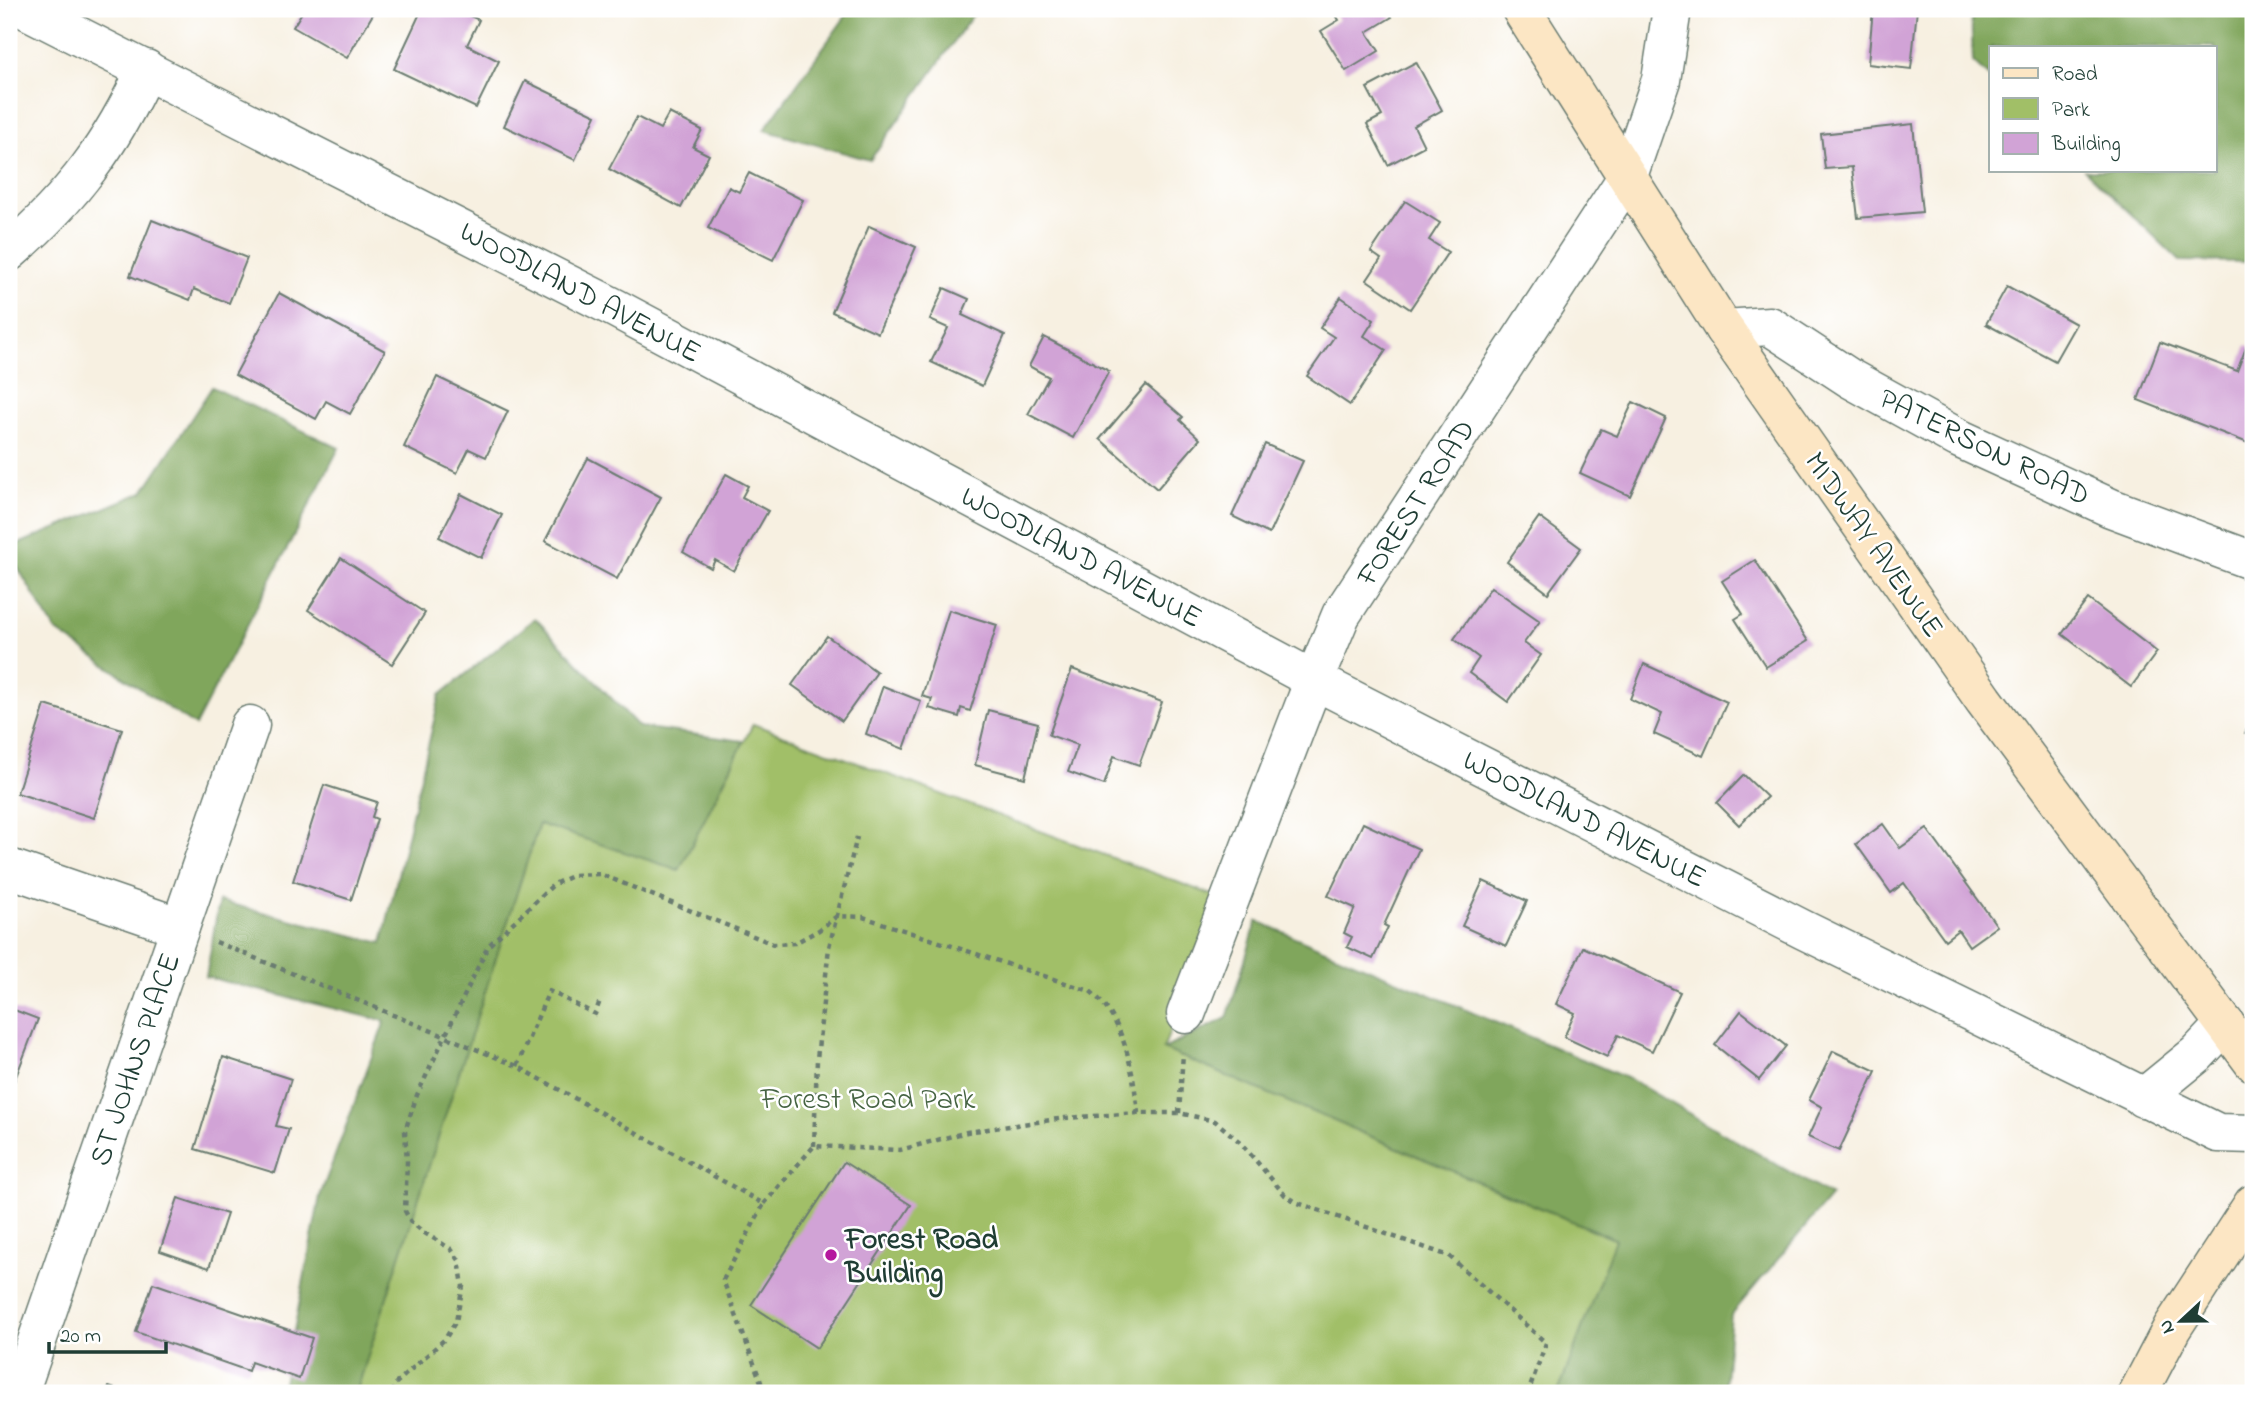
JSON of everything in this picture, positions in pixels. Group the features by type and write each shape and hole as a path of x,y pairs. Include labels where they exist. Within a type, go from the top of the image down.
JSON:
{"main road":[{"name":"MIDWAY AVENUE","path":"1521,9 1724,329 1984,700 2253,1062"},
{"path":"2138,1393 2172,1328 2253,1204"}],"street":[{"name":"WOODLAND AVENUE","path":"25,9 615,307 1314,680 1804,930 2218,1133 2253,1134"},
{"name":"FOREST ROAD","path":"1186,1014 1314,680 1342,615 1628,176 1661,80 1672,9"},
{"path":"9,252 40,225 73,190 102,152 127,111 146,69"},
{"name":"PATERSON ROAD","path":"1724,329 1770,326 1851,379 1958,438 2111,508 2253,561"},
{"name":"ST JOHNS PLACE","path":"19,1393 250,724"},
{"path":"9,868 180,927"},
{"path":"2143,1098 2197,1054 2225,1024"}],"path":[{"path":"765,1393 723,1280 764,1205 814,1146 817,1059 829,947 857,837"},
{"path":"392,1393 395,1384 445,1339 460,1307 463,1286 458,1260 451,1249 423,1232 411,1222 405,1212 405,1131 417,1095 488,946 554,884 574,875 600,874 772,944 795,943 837,916 863,917 1090,991 1103,1001 1123,1039 1135,1083 1138,1113"},
{"path":"180,927 517,1066 764,1205"},
{"path":"517,1066 549,991 595,1014 601,998"},
{"path":"1179,1113 1186,1014"},
{"path":"814,1146 900,1150 967,1132 1065,1118 1138,1113 1179,1113 1215,1121 1240,1143 1285,1195 1298,1203 1449,1256 1546,1343 1528,1393"}],"green space":[{"path":"839,9 977,9 870,160 764,130 848,13"},
{"path":"1971,9 2253,9 2253,262 2180,261 2087,172 2216,172 2216,46 1989,46 1989,77 1973,62"},
{"path":"212,387 339,448 195,726 55,630 9,553 9,548 143,492"},
{"path":"535,618 639,727 744,741 679,870 539,824 356,1393 282,1393 320,1196 385,1021 206,977 219,901 382,943 440,695"},
{"name":"Forest Road Park","path":"753,724 1223,899 1163,1049 1616,1240 1558,1393 356,1393 539,823 679,870"},
{"path":"1257,921 1631,1080 1831,1196 1731,1315 1724,1393 1558,1393 1615,1239 1163,1049 1227,1018"}],"building":[{"path":"304,9 376,9 347,58 293,27"},
{"path":"422,9 455,9 479,20 467,45 499,61 476,108 394,69"},
{"path":"1332,9 1387,9 1392,17 1367,32 1379,51 1346,71 1321,31 1339,20"},
{"path":"1873,9 1917,9 1911,69 1868,64"},
{"path":"1416,62 1442,110 1414,126 1424,146 1388,165 1367,124 1382,116 1367,88"},
{"path":"525,81 596,115 575,160 504,126"},
{"path":"669,113 702,130 693,147 709,155 681,208 609,169 637,117 660,129"},
{"path":"1913,124 1922,212 1858,218 1852,167 1825,169 1821,134"},
{"path":"749,173 803,200 773,260 708,228 729,187 739,192"},
{"path":"1405,201 1440,223 1429,240 1448,252 1410,309 1367,280 1381,259 1371,252"},
{"path":"152,220 247,258 229,303 194,289 190,300 130,276"},
{"path":"869,226 916,247 878,333 832,312"},
{"path":"2007,286 2076,324 2055,361 1986,324"},
{"path":"944,288 969,299 962,315 1005,335 982,386 931,362 948,328 930,320"},
{"path":"279,293 385,351 350,414 326,401 316,419 235,375"},
{"path":"1341,297 1374,320 1364,336 1386,350 1350,405 1307,376 1334,337 1320,328"},
{"path":"1044,337 1109,371 1073,438 1028,414 1049,377 1029,366"},
{"path":"2160,342 2237,371 2247,345 2253,347 2253,445 2138,400"},
{"path":"437,377 508,411 486,457 469,449 457,473 404,447"},
{"path":"1146,385 1183,417 1180,420 1200,439 1157,489 1100,439"},
{"path":"1633,402 1666,418 1630,496 1580,473 1601,429 1617,436"},
{"path":"1265,444 1303,461 1269,534 1232,516"},
{"path":"588,458 661,497 617,579 545,541"},
{"path":"726,474 748,486 742,497 768,511 734,571 715,560 711,568 683,552"},
{"path":"461,494 502,515 481,558 439,537"},
{"path":"1539,517 1581,548 1548,593 1507,562"},
{"path":"341,558 425,613 392,664 308,610"},
{"path":"1755,560 1808,641 1766,667 1735,619 1743,614 1722,581"},
{"path":"1491,587 1540,621 1524,643 1541,655 1508,702 1469,673 1479,658 1454,639"},
{"path":"2088,599 2157,652 2131,687 2062,634"},
{"path":"949,610 997,625 970,711 961,708 959,717 929,708 932,699 922,696"},
{"path":"827,636 877,672 842,721 792,685"},
{"path":"1644,664 1727,702 1703,756 1654,734 1662,714 1630,699"},
{"path":"1072,669 1162,702 1139,765 1114,756 1104,785 1068,772 1078,745 1049,735"},
{"path":"883,686 921,701 904,749 866,734"},
{"path":"45,705 122,729 94,818 17,793"},
{"path":"988,710 1038,723 1025,778 975,765"},
{"path":"2253,715 2253,737 2245,733"},
{"path":"1744,775 1767,797 1739,825 1717,803"},
{"path":"324,785 377,802 372,817 377,819 351,900 293,881"},
{"path":"1363,823 1419,849 1384,925 1388,927 1373,959 1347,947 1352,937 1344,933 1355,908 1328,896"},
{"path":"1883,824 1900,848 1927,829 1997,926 1969,946 1958,930 1945,940 1904,883 1891,893 1856,844"},
{"path":"1483,881 1527,901 1506,946 1462,926"},
{"path":"1583,947 1680,992 1652,1051 1618,1035 1607,1057 1564,1037 1575,1013 1556,1004"},
{"path":"9,1008 38,1019 9,1095"},
{"path":"1741,1011 1786,1046 1759,1080 1715,1045"},
{"path":"1833,1051 1876,1071 1839,1151 1808,1137 1822,1107 1809,1100"},
{"path":"223,1057 291,1079 276,1126 289,1129 275,1173 195,1149"},
{"name":"Forest Road Building","path":"844,1162 911,1205 817,1348 751,1305"},
{"path":"178,1198 227,1214 209,1268 160,1251"},
{"path":"153,1283 312,1338 299,1379 251,1362 248,1371 136,1332"},
{"path":"109,1387 128,1393 107,1393"}],"place":[{"name":"Forest Road Building","path":"831,1255"}]}
